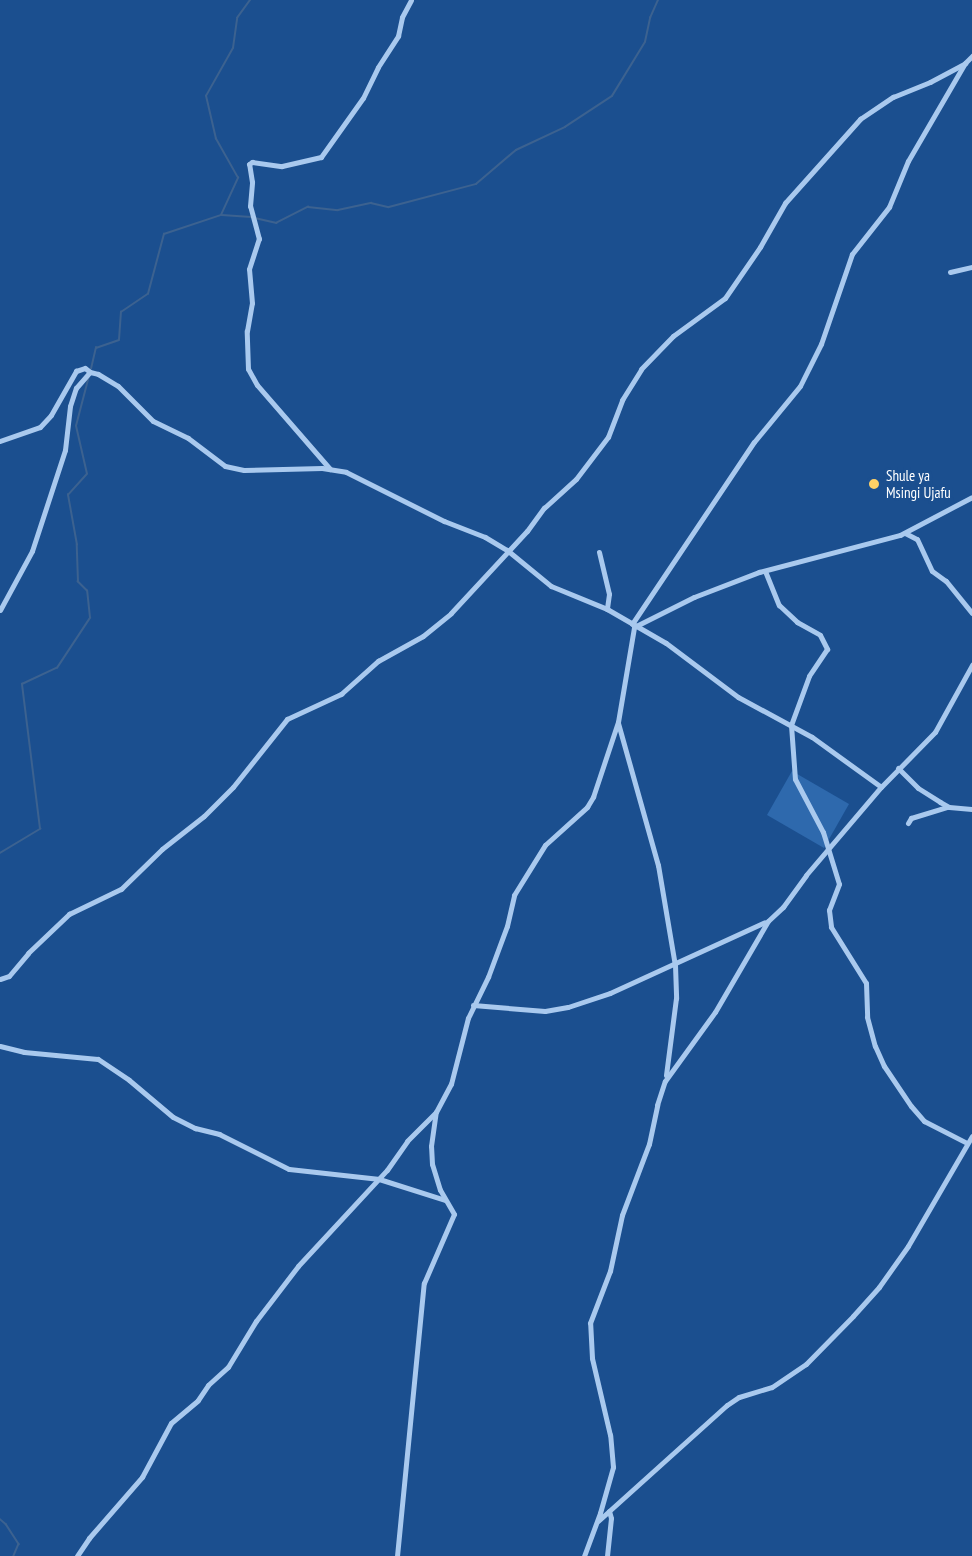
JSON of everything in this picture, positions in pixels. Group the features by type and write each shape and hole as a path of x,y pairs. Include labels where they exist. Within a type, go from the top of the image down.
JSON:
{"street":[{"path":"330,468 257,385 248,369 247,331 252,303 249,269 259,239 250,206 252,182 249,165 252,162 282,166 321,157 363,98 378,67 398,36 402,17 411,0"},
{"path":"77,1556 89,1538 142,1477 171,1423 198,1400 206,1388 232,1363 256,1321 298,1266 379,1179 407,1141 436,1112 451,1084 473,1005 507,926 514,895 545,845 590,802 618,722 634,626 754,442 800,386 821,344 852,254 889,207 908,161 965,63 972,56"},
{"path":"0,979 9,976 27,953 69,914 121,889 162,849 204,816 236,783 288,719 341,694 378,661 428,632 451,613 527,531 544,508 570,486 595,456 608,437 622,400 641,369 673,336 725,298 760,247 785,203 860,119 893,97 930,82 965,63"},
{"path":"950,273 972,267"},
{"path":"0,441 40,427 51,415 76,371 86,368 90,372 106,377 153,421 188,438 225,466 244,470 330,468 359,477 444,520 485,537 507,550 551,586 607,609 674,649 738,697 791,725 831,750 881,788"},
{"path":"0,610 32,551 65,450 72,399 80,380 90,372"},
{"path":"634,626 694,597 765,571 905,533 972,497"},
{"path":"905,533 917,539 932,572 945,580 972,613"},
{"path":"599,552 609,594 607,609"},
{"path":"765,571 777,602 796,622 820,635 827,649 809,676 791,725 795,779 823,832 826,850 839,887 829,910 830,923 836,939 866,983 867,1017 878,1055 911,1106 924,1121 967,1143"},
{"path":"665,1081 715,1012 768,921 783,907 826,850 898,768 935,732 972,665"},
{"path":"584,1556 608,1488 613,1456 608,1422 592,1358 590,1323 610,1271 622,1215 649,1144 657,1105 665,1081 676,998 675,965 658,865 618,722"},
{"path":"898,768 918,789 949,807"},
{"path":"908,823 911,818 949,807 972,809"},
{"path":"473,1005 531,1011 558,1009 610,993 768,921"},
{"path":"0,1046 24,1052 98,1059 129,1080 173,1117 195,1128 219,1134 288,1169 379,1179 445,1200"},
{"path":"397,1556 424,1283 454,1214 445,1200 431,1155 436,1112"},
{"path":"595,1524 734,1400 772,1387 809,1361 879,1287 908,1246 972,1136"},
{"path":"607,1556 611,1518 609,1511"}],"shaded area":[{"path":"792,771 849,804 824,848 767,815"}],"waterway":[{"path":"91,369 96,348 119,340 121,312 148,294 164,234 221,215 238,178 216,139 206,96 233,48 237,18 250,0"},
{"path":"255,218 276,223 308,207 338,210 371,203 389,207 476,184 516,150 565,127 612,96 645,42 650,18 658,0"},
{"path":"222,215 251,217"},
{"path":"0,853 40,829 22,684 57,668 90,618 87,591 78,582 77,545 68,495 87,474 76,426 89,376"},
{"path":"0,1519 19,1544 14,1556"}],"place":[{"name":"Shule ya Msingi Ujafu","path":"874,484"}]}
